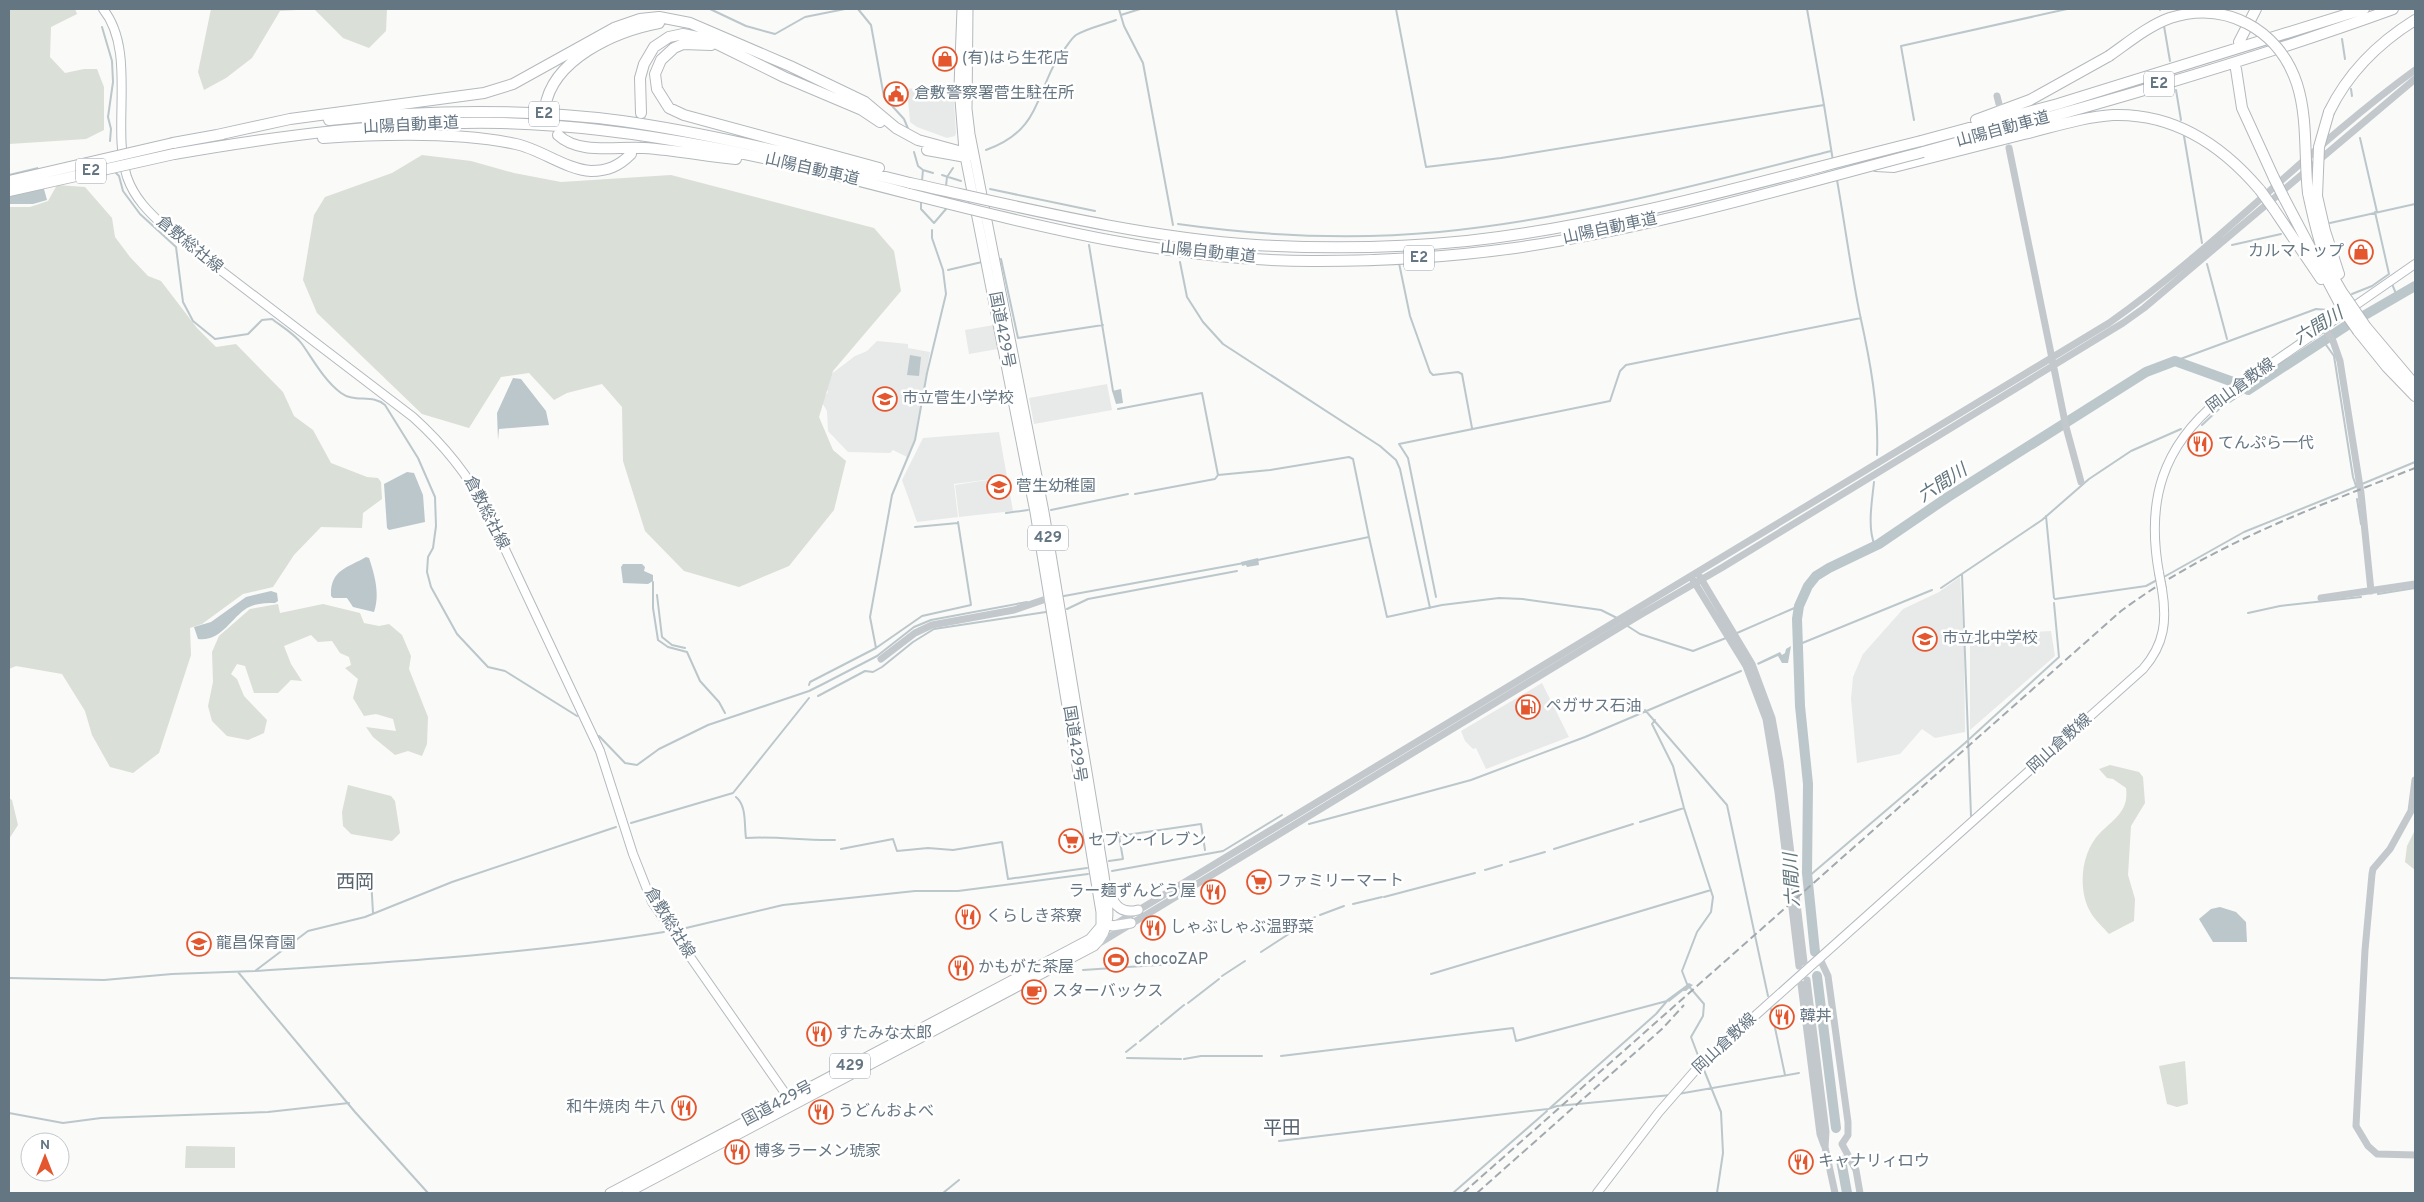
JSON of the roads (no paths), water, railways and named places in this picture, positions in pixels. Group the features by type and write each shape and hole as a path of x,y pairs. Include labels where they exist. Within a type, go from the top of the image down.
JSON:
{"highway":[{"name":"国道429号","path":"962,9 959,87 968,154 1020,427 1107,925"},
{"name":"国道429号","path":"968,9 968,154 1044,512 1104,875 1107,925"},
{"path":"2240,42 2256,9"},
{"name":"山陽自動車道","path":"9,191 217,135 303,122 403,114 466,112 543,114 622,121 669,129 770,149 910,183 1126,229 1202,240 1267,245 1382,246 1468,241 1587,222 1921,141 2058,104 2364,9"},
{"name":"山陽自動車道","path":"9,181 174,148 218,146 354,128 502,123 630,134 814,169 1048,228 1192,252 1316,262 1470,254 1583,236 1723,204 1871,166 1924,156 2164,83 2393,9"},
{"path":"1921,141 2030,100 2109,56 2150,28 2188,14 2206,12 2230,16 2262,32 2279,50 2296,84 2313,194 2328,264 2346,305"},
{"path":"217,135 290,119 484,93 520,80 614,28 640,19 659,17 690,23 710,31 865,102 896,128 918,140 968,154"},
{"path":"545,108 547,94 558,77 586,53 630,30 673,20"},
{"path":"2313,194 2319,147 2329,112 2340,90 2365,59 2402,28 2415,20"},
{"path":"641,113 640,78 644,64 654,47 669,38 683,34 707,39 717,46 862,110 916,146 941,154 968,154"},
{"path":"717,46 683,44 674,48 661,60 655,74 656,89 669,108 684,115 901,174 910,183"},
{"path":"2236,69 2242,108 2274,178 2346,305"},
{"path":"1924,156 2085,119 2131,116 2172,124 2193,133 2228,157 2260,190 2346,305 2387,367 2415,396"},
{"path":"218,146 352,136 491,140 525,146 589,171 612,169 631,154"},
{"path":"558,136 564,141 590,148 643,148 814,169"},
{"path":"2362,329 2415,385"},
{"path":"1104,875 1112,900 1117,906 1126,911 1138,910"},
{"path":"1107,925 1131,923"},
{"name":"国道429号","path":"610,1193 791,1102 1092,943 1099,930 1107,925"},
{"name":"国道429号","path":"627,1193 791,1102"}],"main road":[{"name":"倉敷総社線","path":"103,9 108,14 117,41 120,66 122,144 127,178 136,197 168,230 413,417 445,447 468,476 487,511 600,751 633,854 652,902 791,1102"},
{"name":"岡山倉敷線","path":"1601,1192 1670,1098 1732,1035 1820,959 2144,669 2153,658 2162,637 2165,617 2154,519 2162,475 2180,441 2193,424 2244,382 2326,330 2415,264"}],"street":[{"path":"1107,925 1138,910 1622,622 1698,581 2053,361 2140,301 2355,118 2415,70"},
{"path":"1092,943 1131,923 1622,622 1694,574 2144,308 2415,79"},
{"path":"1997,96 1999,104"},
{"path":"2009,148 2066,427 2081,482"},
{"path":"2326,330 2333,340 2340,361 2360,484 2371,590"},
{"path":"1694,574 1761,685 1775,731 1802,964"},
{"path":"2321,598 2415,584"},
{"path":"881,659 932,625 1014,610 1049,598"},
{"path":"2415,780 2411,811 2390,849 2375,866 2372,874 2356,1126 2364,1140 2377,1154 2415,1156"},
{"path":"1820,959 1828,976 1848,1122 1848,1135 1842,1144 1856,1170 1860,1193"},
{"path":"1804,982 1826,1132 1825,1147 1835,1193"}],"waterway":[{"path":"710,9 746,26 775,34 805,17 845,9"},
{"path":"858,9 871,25 884,97 904,119 909,131"},
{"path":"1119,9 1124,26 1143,63 1173,225"},
{"path":"1121,15 1140,9"},
{"path":"1396,9 1426,167 1501,158 1824,105 1833,161"},
{"path":"1807,9 1824,105"},
{"path":"1914,120 1901,46 2067,9"},
{"path":"986,150 1005,141 1019,131 1036,105 1056,62 1073,38 1085,30 1116,20"},
{"path":"2164,26 2170,61"},
{"path":"102,27 112,61 113,82 108,117 111,129 110,141"},
{"path":"2342,39 2345,59"},
{"path":"2351,89 2352,96"},
{"path":"2176,90 2181,120"},
{"path":"2184,136 2202,243"},
{"path":"2360,138 2377,212"},
{"path":"1178,224 1308,236 1374,236 1439,232 1538,218 1636,199 1831,151"},
{"path":"914,152 918,166 923,170 922,181"},
{"path":"946,186 947,177 953,168"},
{"path":"923,170 933,173"},
{"path":"114,171 119,176 123,191 140,214 176,247 183,302 193,321 215,339 248,334 262,320 272,319 299,340 324,376 341,393 352,398 375,400 385,405 418,458 435,497 436,526 433,548 428,557 427,572 431,587 457,634 488,667 505,671 577,716"},
{"path":"942,175 961,181"},
{"path":"1837,180 1873,384 1877,420 1877,455"},
{"path":"990,189 1095,211"},
{"path":"921,201 921,209 934,223"},
{"path":"2330,223 2415,204"},
{"path":"934,223 946,209 946,206"},
{"path":"2352,294 2372,286 2389,274 2375,212"},
{"path":"876,648 870,617 892,495 915,440 927,373 946,294 943,270 932,238 932,230"},
{"path":"2232,245 2281,234"},
{"path":"1089,245 1113,391"},
{"path":"1001,259 1018,338 1103,325"},
{"path":"948,270 982,262"},
{"path":"1180,262 1187,297 1203,322 1223,344 1380,446 1396,460 1400,469 1430,608"},
{"path":"1399,263 1410,316 1430,372 1433,375 1458,372 1462,374 1472,428"},
{"path":"2207,264 2227,339"},
{"path":"2392,284 2397,296"},
{"name":"六間川","path":"1815,952 1807,873 1808,784 1800,706 1797,619 1799,606 1808,586 1816,576 1879,544 1948,497 2146,372 2175,361 2236,383 2248,390 2346,326 2415,286"},
{"path":"2175,361 2316,309 2328,310 2334,306"},
{"path":"1436,597 1408,458 1399,444 1610,401 1620,371 1626,365 1861,318"},
{"path":"2324,342 2334,356 2356,486"},
{"path":"2202,425 2219,409 2248,390"},
{"path":"1118,409 1202,393 1218,475"},
{"path":"1941,588 2042,520 2089,479 2131,451 2181,429"},
{"path":"1135,494 1215,479 1218,475 1270,470 1349,457 1353,459 1369,537"},
{"path":"2362,484 2415,462"},
{"path":"1874,482 1871,506 1871,531 1875,546"},
{"path":"2162,578 2244,532 2358,486"},
{"path":"1051,510 1128,494"},
{"path":"2357,499 2361,524"},
{"path":"1006,513 1028,510"},
{"path":"2046,516 2054,598"},
{"path":"809,685 810,682 876,648 922,616 971,605 958,522"},
{"path":"915,527 958,523"},
{"path":"1258,560 1369,537 1387,617 1442,605 1499,598 1523,599 1601,610 1617,618"},
{"path":"1064,596 1244,563"},
{"path":"1067,609 1088,599 1237,571"},
{"path":"1962,574 1971,816"},
{"path":"2055,599 2146,586 2157,580"},
{"path":"653,582 653,608 658,640 668,647 687,652 700,681 719,702 725,713"},
{"path":"2378,594 2415,588"},
{"path":"1795,646 1932,590"},
{"path":"657,595 662,637 672,645 685,648"},
{"path":"2248,613 2280,606 2361,597"},
{"path":"599,736 625,763 637,765 659,749 708,725 809,691 877,656 914,627 931,620 1027,602"},
{"path":"1808,877 1965,743 2059,657 2054,603"},
{"path":"1737,633 1799,606"},
{"path":"818,696 865,671 873,672 882,667 913,642 934,629 1046,612"},
{"path":"1626,625 1640,634 1693,651 1726,638"},
{"path":"1309,824 1471,780 1585,737 1741,671"},
{"path":"631,823 733,793 809,698"},
{"path":"1645,710 1727,805 1768,996"},
{"path":"1655,720 1652,724 1673,766 1684,808 1713,897 1711,912 1697,932 1682,971 1687,984 1704,1004 1703,1016 1691,1037 1699,1058"},
{"path":"736,797 742,805 746,838 835,840"},
{"path":"1640,822 1684,808"},
{"path":"1112,871 1223,851 1282,815"},
{"path":"1109,861 1123,859 1119,836 1201,824 1205,850"},
{"path":"1554,849 1633,824"},
{"path":"9,978 104,980 172,974 255,971 308,931 365,917 452,882 616,827"},
{"path":"841,849 893,839 897,851 928,848 953,850 1002,842 1008,879 1087,868"},
{"path":"1510,862 1545,852"},
{"path":"1485,870 1502,865"},
{"path":"1384,897 1475,873"},
{"path":"686,928 783,905 915,891 958,891 1088,874"},
{"path":"371,878 373,913"},
{"path":"1431,974 1711,890"},
{"path":"1353,904 1382,897"},
{"path":"1320,915 1344,906"},
{"path":"1261,952 1315,917"},
{"path":"255,971 511,952 664,932"},
{"path":"1222,976 1245,961"},
{"path":"1083,970 1173,964"},
{"path":"238,972 355,1112 428,1193"},
{"name":"六間川","path":"1817,976 1836,1128"},
{"path":"1188,1003 1219,979"},
{"path":"1281,1056 1513,1028 1516,1041 1667,1001"},
{"path":"1550,1108 1656,1014 1667,1001"},
{"path":"1161,1024 1184,1005"},
{"path":"1771,1009 1785,1075"},
{"path":"1140,1041 1158,1026"},
{"path":"1126,1052 1136,1044"},
{"path":"1184,1059 1201,1056 1262,1056"},
{"path":"1127,1058 1181,1059"},
{"path":"1704,1070 1721,1112 1723,1153 1717,1193"},
{"path":"1678,1094 1799,1073"},
{"path":"1279,1141 1548,1109 1557,1106 1671,1095"},
{"path":"9,1113 63,1123 101,1118 268,1112 349,1103"},
{"path":"1453,1193 1547,1111"},
{"name":"六間川","path":"1841,1160 1847,1193"},
{"path":"943,1193 959,1180"}],"tunnel":[{"path":"631,154 639,134 641,113"}],"railway":[{"path":"1463,1193 2121,611 2190,566 2226,547 2301,513 2415,468"},
{"path":"1477,1193 1663,1028 1684,1005"}],"place":[{"name":"(有)はら生花店","path":"945,59"},
{"name":"倉敷警察署菅生駐在所","path":"896,94"},
{"name":"カルマトップ","path":"2361,252"},
{"name":"市立菅生小学校","path":"885,399"},
{"name":"てんぷら一代","path":"2200,444"},
{"name":"菅生幼稚園","path":"999,487"},
{"name":"市立北中学校","path":"1925,639"},
{"name":"ペガサス石油","path":"1528,707"},
{"name":"セブン-イレブン","path":"1071,841"},
{"name":"ファミリーマート","path":"1259,882"},
{"name":"ラー麺ずんどう屋","path":"1213,892"},
{"name":"くらしき茶寮","path":"968,917"},
{"name":"しゃぶしゃぶ温野菜","path":"1153,928"},
{"name":"龍昌保育園","path":"199,944"},
{"name":"chocoZAP","path":"1116,960"},
{"name":"かもがた茶屋","path":"961,968"},
{"name":"スターバックス","path":"1034,992"},
{"name":"韓丼","path":"1782,1017"},
{"name":"すたみな太郎","path":"819,1034"},
{"name":"和牛焼肉 牛八","path":"684,1108"},
{"name":"うどんおよべ","path":"821,1112"},
{"name":"博多ラーメン琥家","path":"737,1152"},
{"name":"キャナリィ·ロウ","path":"1801,1162"}],"district":[{"name":"西岡","path":"355,883"},
{"name":"平田","path":"1282,1129"}]}
